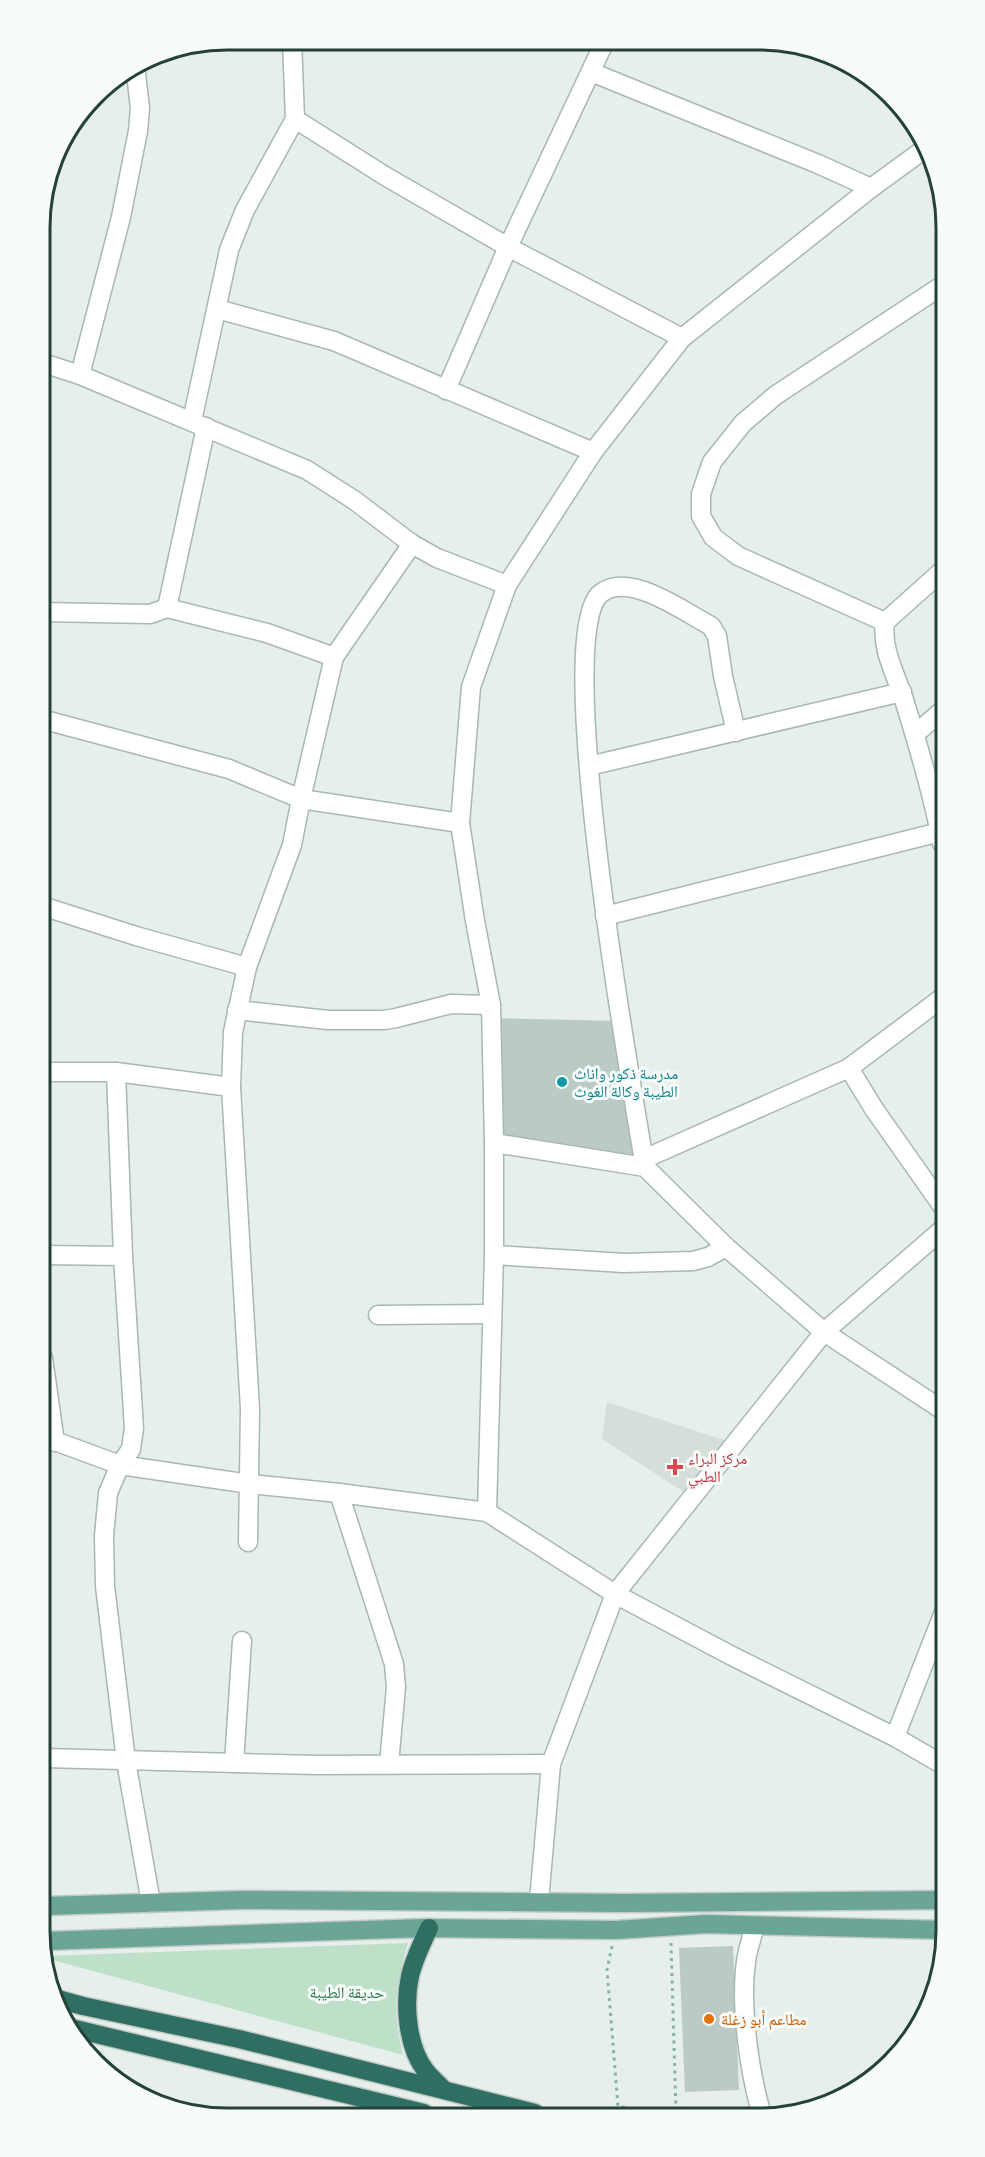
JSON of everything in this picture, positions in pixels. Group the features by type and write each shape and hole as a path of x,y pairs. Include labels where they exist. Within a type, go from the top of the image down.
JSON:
{"highway":[{"path":"429,1928 410,1975 408,2021 416,2053 425,2070 444,2090"},
{"path":"64,2001 239,2039 515,2108"},
{"path":"81,2030 403,2108"}],"main road":[{"path":"50,1906 241,1900 624,1903 935,1900"},
{"path":"50,1941 429,1928 616,1930 706,1924 935,1930"}],"street":[{"path":"446,390 508,247 601,49"},
{"path":"167,608 229,250 238,225 295,119 292,50"},
{"path":"591,72 818,164 871,188"},
{"path":"80,375 121,217 138,132 140,108 136,74"},
{"path":"295,119 386,176 508,247 682,338"},
{"path":"487,1512 494,1255 494,1143 491,1005 460,823 471,687 507,585 592,452 682,338 871,188 919,153"},
{"path":"885,622 738,556 713,537 701,516 700,494 712,462 743,423 776,395 821,364 936,293"},
{"path":"217,309 334,341 592,452"},
{"path":"50,365 80,375 307,470 354,500 412,544 453,565 507,585"},
{"path":"248,1542 250,1409 231,1087 233,1032 247,967 292,845 334,657 412,544"},
{"path":"936,577 885,622 883,634 885,649 915,734 936,816"},
{"path":"736,732 723,676 717,636 711,627 647,592 628,586 614,587 600,594 591,606 583,662 594,830 605,916 644,1163 726,1247 824,1332 935,1405"},
{"path":"50,612 150,614 167,608 267,633 334,657"},
{"path":"590,766 902,692"},
{"path":"915,734 936,716"},
{"path":"50,721 229,769 301,799 460,823"},
{"path":"605,916 936,838"},
{"path":"50,909 136,936 247,967"},
{"path":"494,1143 644,1163 849,1068 936,1003"},
{"path":"237,1010 328,1020 384,1020 451,1004 491,1005"},
{"path":"849,1068 874,1109 935,1196"},
{"path":"50,1072 116,1072 231,1087"},
{"path":"116,1072 123,1256 135,1428 131,1449 120,1465 108,1493 104,1568 107,1618 126,1761 151,1902"},
{"path":"539,1901 551,1764 615,1594 824,1332 935,1236"},
{"path":"494,1255 624,1263 693,1261 708,1257 726,1247"},
{"path":"50,1254 123,1256"},
{"path":"378,1315 492,1314"},
{"path":"50,1440 120,1465 250,1484 487,1512 615,1594 732,1656 895,1737 935,1760"},
{"path":"339,1493 394,1664 396,1687 388,1764"},
{"path":"895,1737 935,1635"},
{"path":"234,1763 242,1641"},
{"path":"50,1758 316,1766 551,1764"},
{"path":"755,1926 746,1961 744,1992 752,2072 760,2108"}],"path":[{"path":"670,1927 676,2108"},
{"path":"616,1930 607,1970 618,2106 626,2108"}],"shaded area":[{"name":"مركز البراء الطبي","path":"607,1402 727,1441 684,1492 602,1439"}],"green space":[{"name":"حديقة الطيبة","path":"408,1943 396,1999 397,2024 403,2055 53,1960 52,1956"}],"building":[{"name":"مدرسة ذكور واناث الطيبة وكالة الغوث","path":"491,1018 621,1021 645,1167 494,1143"},
{"name":"مطاعم أبو زغلة","path":"733,1946 739,2090 685,2092 679,1948"}],"place":[{"name":"مدرسة ذكور واناث الطيبة وكالة الغوث","path":"562,1082"},
{"name":"مركز البراء الطبي","path":"675,1467"},
{"name":"مطاعم أبو زغلة","path":"709,2019"}]}
